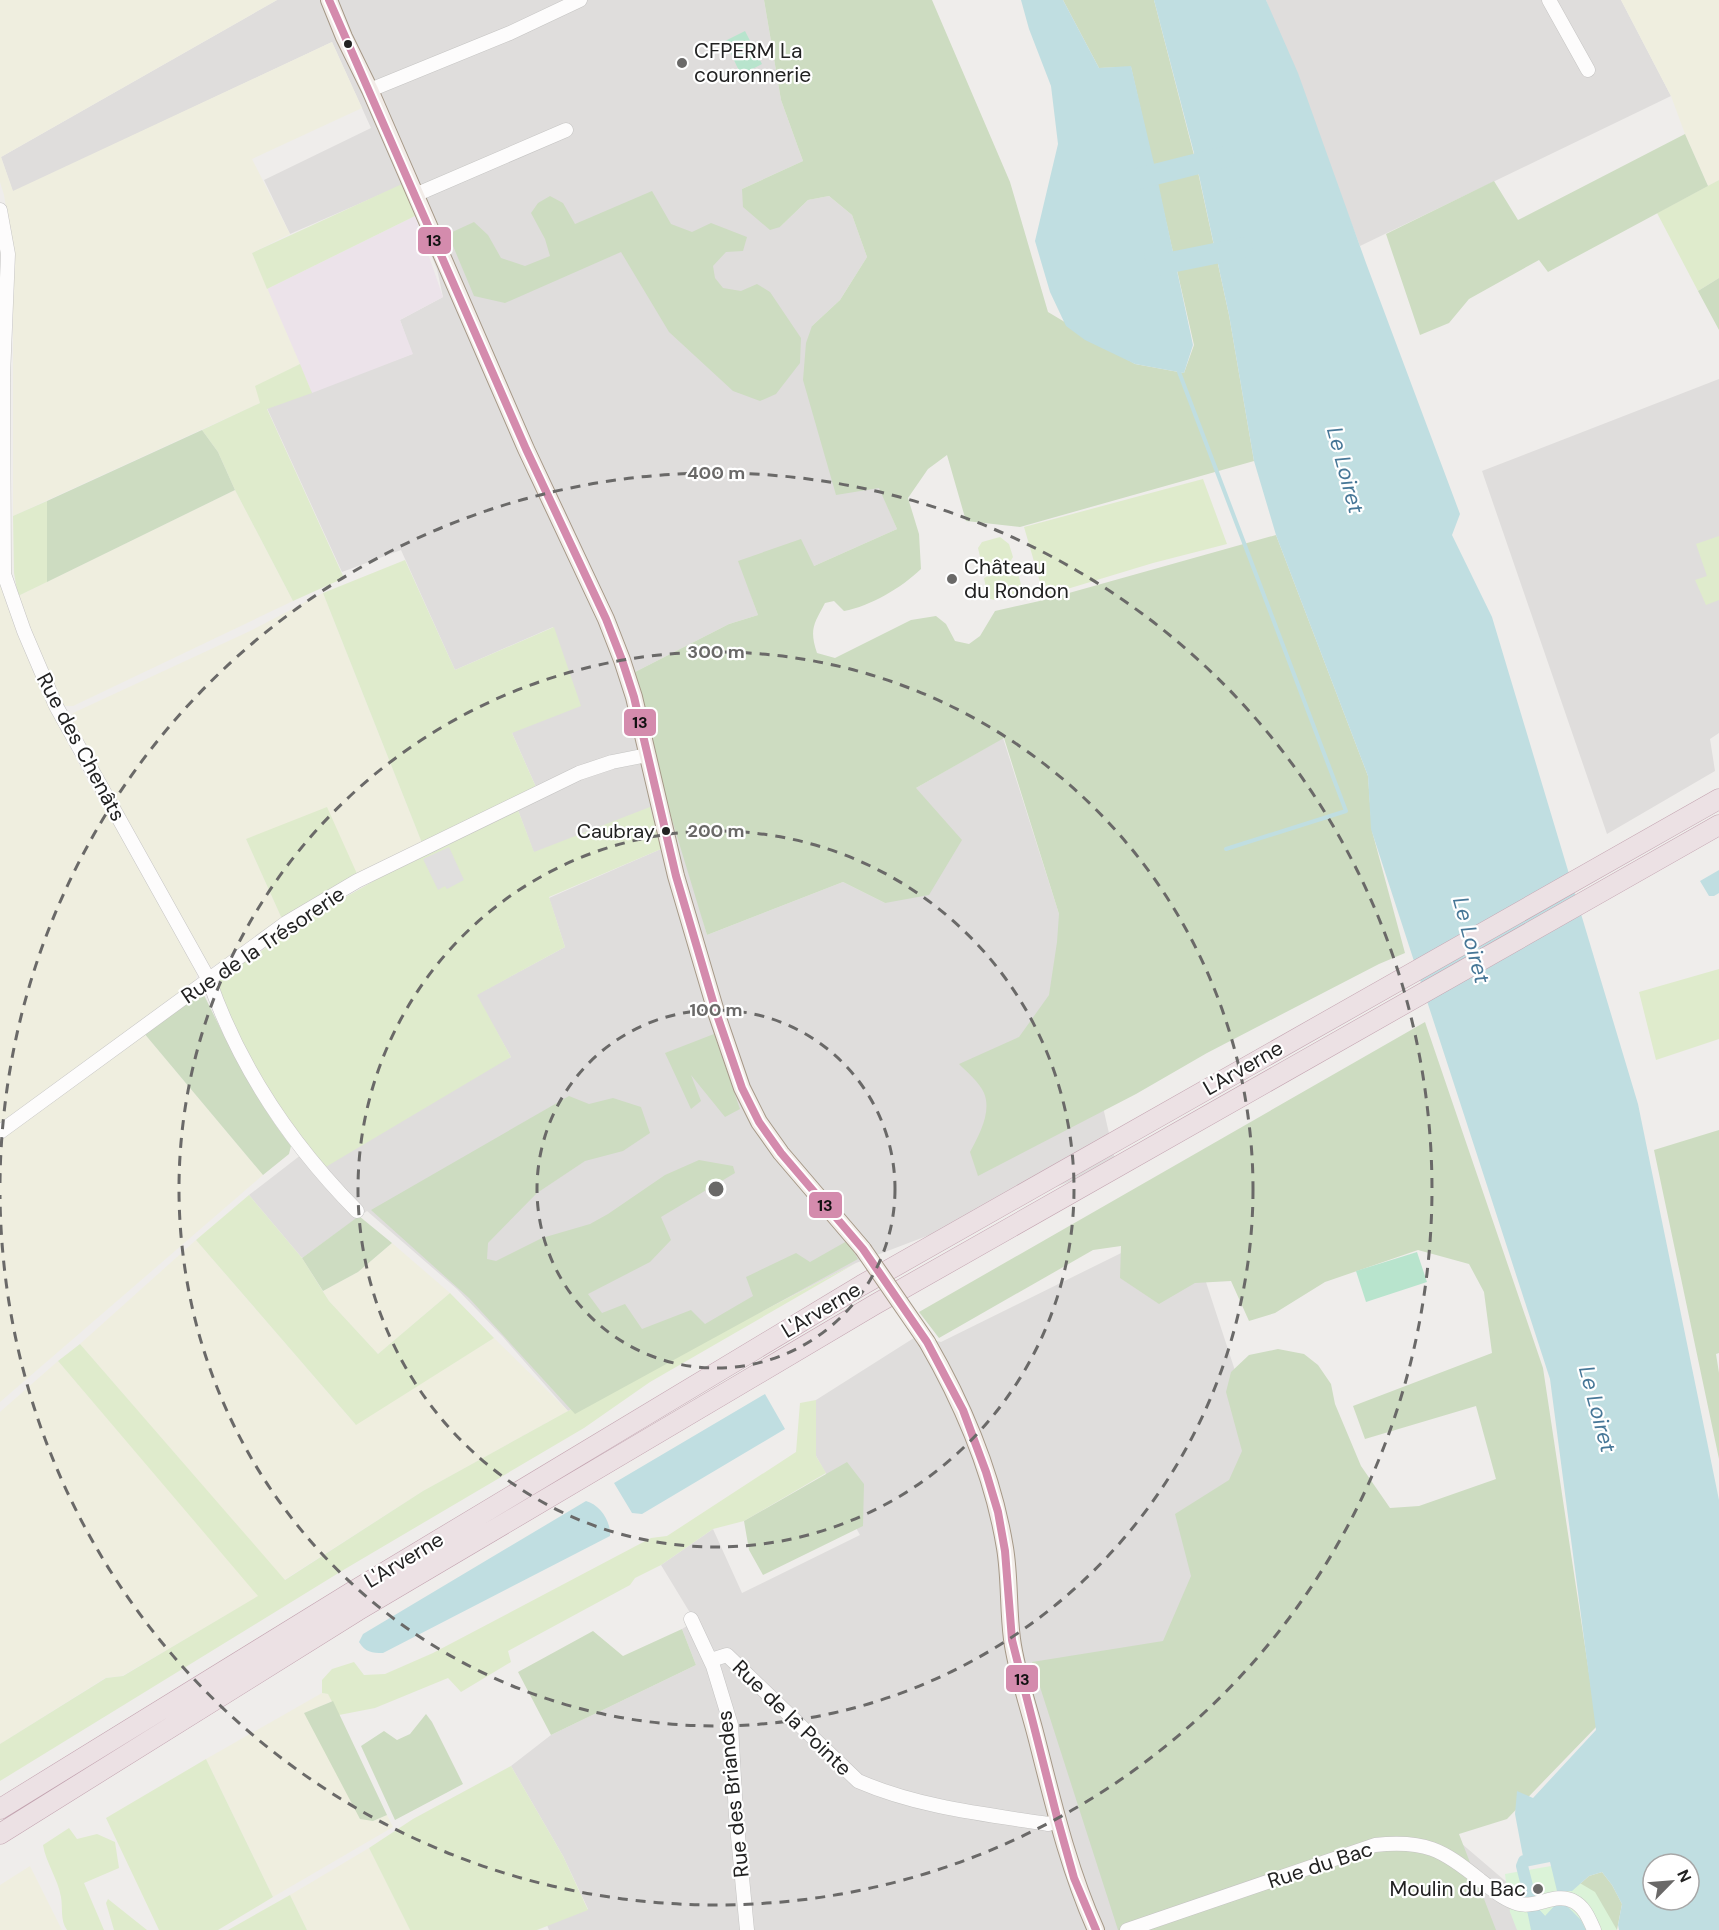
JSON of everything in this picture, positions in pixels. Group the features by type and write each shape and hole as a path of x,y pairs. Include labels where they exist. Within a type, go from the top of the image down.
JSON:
{"highway":[{"name":"L'Arverne","path":"0,1809 352,1592 842,1297 1719,799"},
{"name":"L'Arverne","path":"0,1834 357,1611 803,1347 1131,1158 1719,825"}],"main road":[{"path":"329,0 530,458 606,619 633,694 676,876 719,1024 742,1088 759,1122 781,1153 863,1249 927,1342 963,1410 998,1512 1005,1551 1012,1641 1058,1821 1074,1878 1096,1930"}],"street":[{"path":"370,90 510,33 580,0"},
{"path":"1549,0 1588,70"},
{"path":"415,195 566,130"},
{"name":"Rue des Chenâts","path":"0,210 8,254 3,376 4,574 24,631 56,706 209,980"},
{"name":"Rue de la Trésorerie","path":"0,1132 286,923 357,881 579,773 647,754"},
{"path":"209,980 221,1013 245,1064 271,1108 328,1182 357,1211"},
{"name":"Rue de la Pointe","path":"691,1618 711,1660 727,1655 858,1781 885,1793 924,1804 1048,1824 1058,1821"},
{"name":"Rue des Briandes","path":"711,1660 731,1725 736,1815 747,1930"},
{"name":"Rue du Bac","path":"1126,1930 1375,1845 1399,1842 1416,1844 1443,1852 1497,1893 1510,1900 1525,1905 1559,1898 1574,1901 1588,1916 1594,1930"}],"shaded area":[{"path":"0,0 277,0 1,157 13,191 332,42 362,108 252,159 290,234 252,253 300,364 256,386 260,403 13,516 13,250 0,182"},
{"path":"277,0 764,0 781,100 803,161 742,189 780,227 808,200 829,196 852,215 867,257 840,300 812,326 897,529 814,566 739,561 758,615 729,624 635,672 707,935 843,882 885,903 916,788 1003,738 1059,914 1116,1164 856,1263 568,1411 457,1289 367,1211 302,1258 249,1195 306,1151 511,1057 476,995 565,947 549,898 661,849 649,808 534,853 518,810 536,787 512,733 553,627 455,670 401,550 342,572 267,408 412,354 400,320 443,297 437,269 402,185 290,234 264,180 371,128 332,42 13,192 1,157"},
{"path":"1266,0 1621,0 1671,96 1360,246"},
{"path":"1621,0 1719,0 1719,180 1708,186 1671,96"},
{"path":"415,216 443,297 400,320 413,354 312,393 267,289"},
{"path":"1719,379 1719,733 1710,739 1715,771 1607,834 1482,471"},
{"path":"235,490 293,601 73,706 61,706 52,690 18,596"},
{"path":"0,578 7,605 46,701 89,783 191,952 197,973 195,985 0,1124"},
{"path":"323,593 422,843 358,876 246,839 282,919 210,968 69,721 73,713 250,631"},
{"path":"449,847 464,880 447,889 445,886 438,890 423,859"},
{"path":"143,1032 263,1175 0,1402 0,1140"},
{"path":"1186,1221 1279,1505 1420,1808 1517,1891 1523,1930 549,1930 547,1925 588,1909 563,1856 511,1766 551,1735 696,1665 682,1629 695,1621 661,1565 713,1529 742,1593 860,1535 816,1456 816,1400 917,1336 941,1342"},
{"path":"196,1240 355,1424 494,1338 568,1411 423,1491 284,1580 80,1344"},
{"path":"392,1243 450,1293 378,1354 329,1301 323,1291 358,1272"},
{"path":"58,1361 259,1596 122,1676 105,1678 0,1744 0,1412"},
{"path":"322,1693 328,1694 333,1701 304,1713 373,1821 387,1815 393,1827 273,1897 206,1759"},
{"path":"369,1848 410,1930 307,1930 290,1895"},
{"path":"30,1866 62,1930 0,1930 0,1885"}],"green space":[{"path":"764,0 932,0 1010,182 1048,312 1135,364 1184,373 1194,345 1131,67 1099,68 1063,0 1154,0 1196,163 1229,315 1254,461 1020,527 966,521 947,455 928,469 908,498 919,534 921,569 875,601 854,609 844,611 834,601 825,603 814,627 813,638 817,653 835,658 911,620 936,616 946,624 955,641 969,644 980,636 995,611 1044,600 1276,535 1368,776 1372,831 1405,953 1379,964 1207,1053 1136,1094 978,1176 970,1152 983,1123 986,1100 980,1085 959,1064 1019,1037 1049,995 1059,914 1004,738 916,788 962,840 929,895 885,903 843,882 707,935 666,800 635,672 729,624 758,615 738,561 801,539 814,566 897,529 879,488 836,495 803,380 806,343 812,326 840,300 867,257 852,215 829,196 808,200 780,227 770,230 743,207 742,189 803,161 781,100"},
{"path":"745,31 762,64 741,75 725,41"},
{"path":"1685,134 1708,186 1548,272 1539,260 1469,299 1449,323 1420,335 1386,234 1494,181 1518,220"},
{"path":"1719,180 1719,278 1698,291 1657,213"},
{"path":"402,184 415,216 267,289 252,253"},
{"path":"652,191 671,224 692,232 711,223 747,237 743,251 726,252 713,266 715,278 723,288 741,291 757,284 770,292 801,338 800,363 776,394 760,401 733,391 669,332 621,252 505,303 474,296 448,234 474,222 488,235 501,258 525,266 550,256 545,239 531,213 538,203 550,196 563,203 575,224"},
{"path":"1719,278 1719,330 1698,291"},
{"path":"300,364 312,393 267,409 344,578 293,601 235,490 218,452 202,430 260,403 255,386"},
{"path":"202,430 218,452 235,490 47,582 47,501"},
{"path":"1203,479 1227,544 1153,563 1044,596 1024,527"},
{"path":"47,501 47,582 18,596 14,573 13,516"},
{"path":"1719,536 1719,600 1706,605 1695,580 1707,576 1696,544"},
{"path":"1000,537 1009,544 1013,557 1010,562 988,568 982,565 978,548 982,542"},
{"path":"405,560 455,670 554,627 581,706 512,733 536,787 422,843 323,593"},
{"path":"1011,566 1017,570 1022,588 1019,594 994,600 988,598 984,578 988,576 988,572"},
{"path":"327,807 358,876 282,919 246,839"},
{"path":"650,807 661,849 549,897 565,947 477,995 511,1057 324,1168 256,1077 217,990 220,979 295,926 379,878 518,810 534,852"},
{"path":"1719,969 1719,1039 1656,1060 1639,992"},
{"path":"203,993 254,1091 291,1146 289,1154 263,1175 143,1032"},
{"path":"1425,1022 1543,1368 1597,1726 1507,1819 1459,1834 1496,1930 1118,1930 1032,1662 1163,1641 1191,1576 1175,1514 1229,1480 1242,1451 1226,1392 1231,1372 1249,1355 1278,1349 1304,1354 1318,1365 1331,1384 1335,1404 1361,1466 1390,1508 1419,1506 1496,1479 1476,1406 1365,1439 1353,1406 1492,1353 1484,1292 1469,1264 1418,1250 1325,1282 1275,1313 1249,1321 1231,1281 1195,1283 1159,1304 1120,1278 1121,1246 1093,1250 939,1338 919,1312"},
{"path":"714,1034 740,1109 725,1117 691,1075 701,1101 691,1109 665,1053"},
{"path":"569,1096 589,1104 613,1098 641,1107 650,1133 623,1151 585,1161 537,1193 488,1243 487,1259 496,1261 542,1238 590,1224 665,1175 699,1160 733,1166 735,1173 661,1217 671,1240 650,1262 588,1294 602,1313 625,1304 642,1329 691,1310 705,1324 753,1296 746,1277 796,1253 810,1262 847,1241 858,1259 575,1414 469,1298 371,1210"},
{"path":"1719,1130 1719,1353 1716,1354 1719,1373 1719,1459 1654,1150"},
{"path":"249,1195 302,1258 329,1301 378,1354 450,1293 494,1338 356,1425 196,1240"},
{"path":"359,1216 392,1243 358,1272 323,1291 302,1258"},
{"path":"1417,1252 1427,1282 1366,1302 1356,1271"},
{"path":"856,1263 650,1382 584,1428 345,1569 0,1781 0,1744 106,1678 123,1676 258,1596 58,1361 80,1344 285,1580 423,1491 568,1411"},
{"path":"816,1400 816,1456 826,1473 744,1521 713,1529 661,1565 635,1578 630,1585 508,1651 511,1662 461,1692 448,1678 375,1708 339,1715 328,1694 322,1693 322,1680 332,1669 354,1662 364,1675 385,1674 433,1653 651,1538 667,1536 796,1452 800,1403"},
{"path":"847,1462 864,1484 863,1526 763,1575 749,1550 744,1521"},
{"path":"682,1629 696,1665 551,1735 518,1672 593,1631 623,1656"},
{"path":"333,1701 387,1815 373,1821 360,1819 304,1713"},
{"path":"426,1714 463,1784 395,1820 361,1746 384,1731 397,1740 410,1734"},
{"path":"206,1759 273,1897 218,1930 159,1930 106,1818"},
{"path":"511,1766 563,1856 588,1910 537,1930 410,1930 369,1848 413,1819"},
{"path":"69,1828 77,1839 97,1834 115,1842 119,1868 84,1883 104,1930 67,1930 63,1922 62,1901 43,1845"},
{"path":"1551,1866 1595,1892 1617,1930 1517,1930 1510,1912 1505,1874"},
{"path":"1602,1872 1622,1904 1617,1930 1586,1930 1572,1891 1589,1876"},
{"path":"290,1895 307,1930 228,1930"},
{"path":"108,1899 147,1930 114,1930 106,1903"}],"water":[{"path":"1021,0 1063,0 1099,68 1131,66 1193,345 1184,373 1135,364 1085,340 1066,326 1050,292 1035,241 1058,144 1051,86 1029,29"},
{"name":"Le Loiret","path":"1154,0 1266,0 1298,73 1460,514 1452,535 1492,617 1638,1104 1719,1500 1719,1930 1619,1930 1622,1904 1602,1872 1589,1876 1572,1891 1557,1891 1550,1862 1525,1867 1515,1814 1517,1791 1533,1798 1596,1730 1550,1379 1371,829 1368,776 1276,535 1254,461 1229,315 1195,157"},
{"path":"1719,870 1719,893 1709,896 1700,881"},
{"path":"765,1394 785,1429 642,1514 632,1513 614,1483"},
{"path":"586,1501 596,1506 604,1514 609,1525 610,1536 383,1653 369,1651 359,1642 363,1634"},
{"path":"1564,1903 1581,1920 1586,1930 1531,1930 1527,1910 1538,1908 1545,1916 1556,1904"}],"waterway":[{"path":"1129,181 1224,157"},
{"path":"1155,256 1158,265 1242,248"},
{"path":"1179,372 1346,811 1226,849"},
{"path":"1524,1861 1522,1866 1534,1913 1550,1930"}],"transit line":[{"name":"13","path":"329,0 526,449 606,619 622,660 634,697 676,876 717,1015 742,1088 759,1122 781,1153 863,1249 927,1342 963,1410 998,1512 1005,1551 1012,1640 1058,1821 1074,1878 1096,1930"}],"place":[{"name":"CFPERM La couronnerie","path":"682,63"},
{"name":"Château du Rondon","path":"952,579"},
{"name":"Caubray","path":"666,831"},
{"name":"Moulin du Bac","path":"1538,1889"}]}
